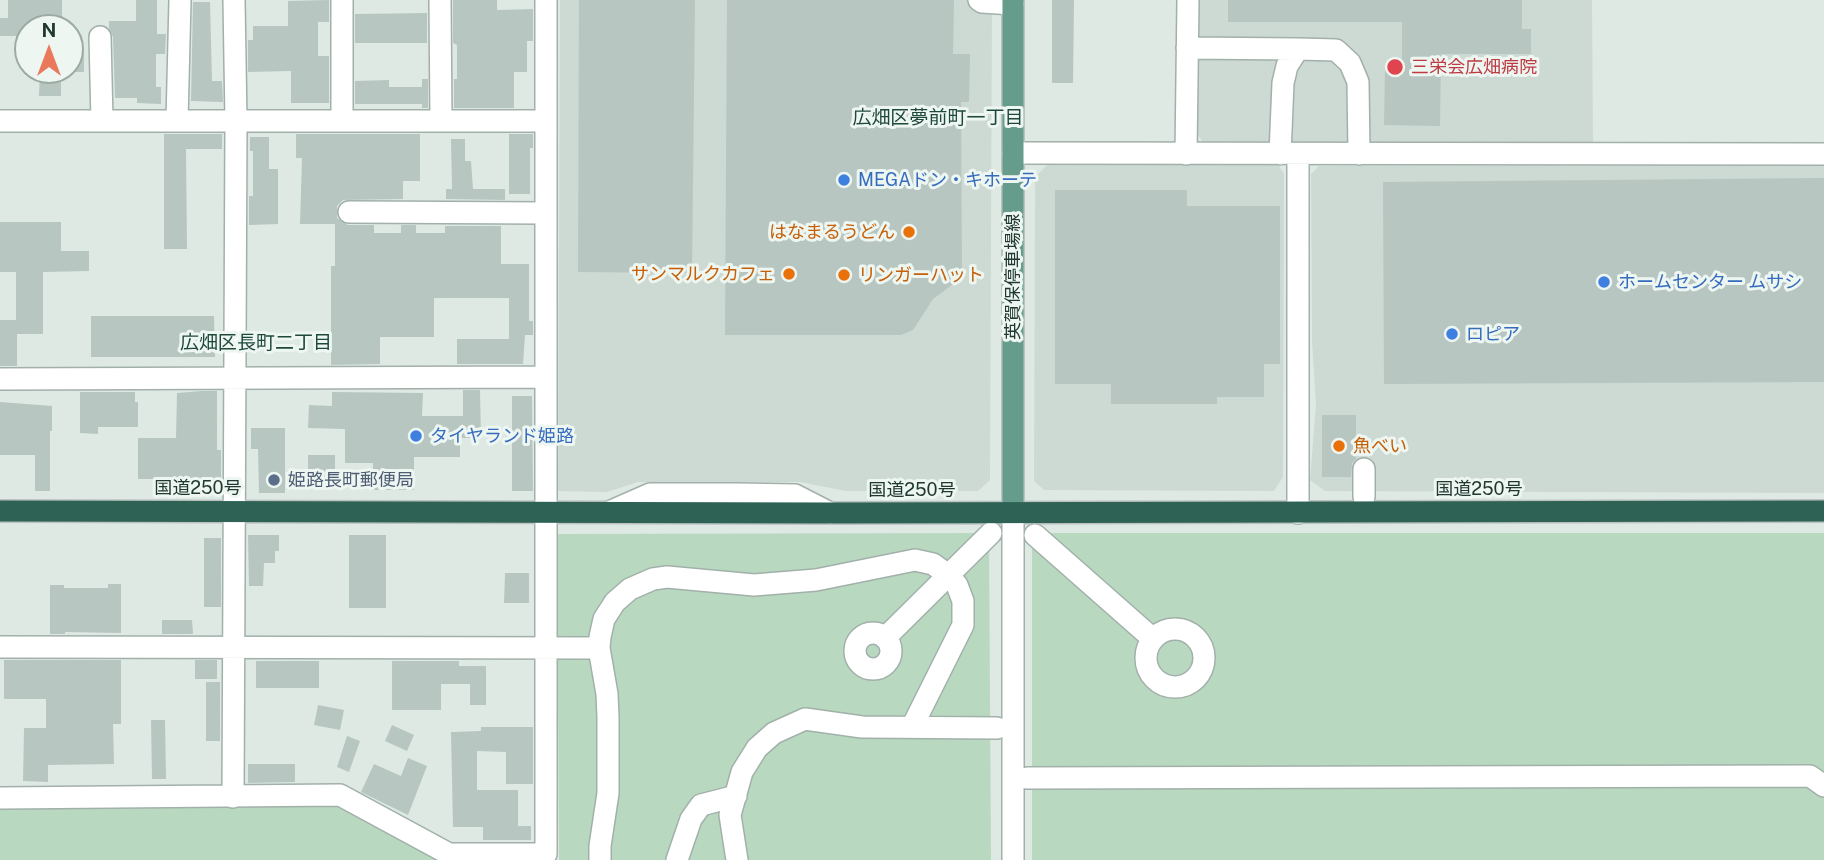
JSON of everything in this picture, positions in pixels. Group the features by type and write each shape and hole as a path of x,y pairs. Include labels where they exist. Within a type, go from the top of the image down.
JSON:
{"highway":[{"name":"国道250号","path":"0,511 1824,511"}],"main road":[{"name":"英賀保停車場線","path":"1013,2 1013,511"}],"street":[{"path":"177,121 180,0"},
{"path":"233,797 236,121 234,0"},
{"path":"342,0 342,121"},
{"path":"440,0 441,121"},
{"path":"0,798 340,795 449,854 546,854 546,0"},
{"path":"979,0 1013,2"},
{"path":"1185,154 1188,0"},
{"path":"100,37 102,121"},
{"path":"1187,48 1336,50 1350,63 1358,82 1359,154"},
{"path":"1297,49 1287,66 1283,83 1289,154 1298,513"},
{"path":"0,121 545,121"},
{"path":"1013,153 1824,154"},
{"path":"349,212 545,213"},
{"path":"0,379 545,377"},
{"path":"1364,469 1364,498"},
{"path":"1013,511 1013,860"},
{"path":"885,638 991,533"},
{"path":"1035,535 1153,639"},
{"path":"600,860 608,793 607,694 599,649 604,619 615,602 630,589 653,579 667,577 754,585 817,580 915,561 933,564 957,585 963,601 963,625 912,727"},
{"path":"0,647 599,649"},
{"path":"737,860 730,815 742,772 757,748 774,733 805,719 862,727 997,728"},
{"path":"1027,778 1810,776 1824,786"},
{"path":"677,860 691,819 701,805 736,796"}],"shaded area":[{"path":"560,0 992,0 990,480 978,491 846,491 800,482 638,482 607,492 558,491"},
{"name":"三栄会広畑病院","path":"1198,0 1592,0 1593,146 1206,146 1197,134"},
{"path":"1276,161 1284,174 1283,477 1274,491 1044,490 1034,481 1035,177 1048,164"},
{"path":"1824,165 1824,493 1325,491 1310,480 1316,405 1312,341 1311,174 1319,166"}],"green space":[{"path":"984,533 989,539 991,860 559,860 557,534"},
{"path":"1044,533 1824,533 1824,860 1032,860 1032,545"},
{"path":"343,804 446,860 0,860 0,808"}],"building":[{"path":"8,0 62,0 62,14 14,14 14,36 0,36 0,18 8,18"},
{"path":"136,0 157,0 157,34 166,34 165,54 156,54 156,87 161,87 161,104 137,103 137,98 115,98 113,37 109,21 136,21"},
{"path":"329,0 329,22 318,22 318,56 329,56 329,103 291,103 291,71 248,72 248,40 253,40 253,26 288,26 288,1"},
{"path":"453,0 497,0 497,10 533,9 533,41 527,41 527,72 514,72 514,108 454,108 457,45 453,43"},
{"path":"579,0 695,0 692,273 578,272"},
{"name":"MEGAドン・キホーテ","path":"727,0 954,0 953,54 970,54 969,102 961,102 962,273 952,285 933,299 913,330 901,335 725,335"},
{"path":"1052,0 1074,0 1073,83 1052,83"},
{"path":"1228,0 1522,0 1522,29 1531,29 1531,54 1441,54 1440,126 1384,125 1385,70 1402,71 1402,22 1228,22"},
{"path":"193,2 210,2 212,81 222,81 223,102 191,101"},
{"path":"427,13 427,43 355,43 355,14"},
{"path":"422,79 428,79 428,108 422,108 422,104 355,104 355,81 389,80 389,87 422,87"},
{"path":"39,84 61,84 61,96 39,96"},
{"path":"164,134 222,134 222,149 186,149 187,249 164,249"},
{"path":"296,134 420,134 420,181 403,181 403,199 343,200 337,206 337,218 348,225 374,225 374,233 401,233 401,225 416,225 416,233 445,233 445,226 501,226 501,264 529,264 529,321 533,321 533,335 525,335 523,364 457,364 457,339 509,339 509,298 434,298 434,337 380,337 380,364 331,365 331,266 335,266 335,224 300,224 302,158 296,158"},
{"path":"509,134 533,134 533,148 530,148 530,194 509,194"},
{"path":"250,137 269,137 269,169 278,169 278,224 249,225 249,196 253,196 253,151 250,151"},
{"path":"451,139 465,139 465,161 471,161 473,189 505,189 505,200 446,199 446,189 452,189"},
{"name":"ホームセンター ムサシ","path":"1824,178 1824,382 1384,384 1383,182"},
{"path":"1055,190 1187,190 1187,206 1280,206 1280,364 1264,364 1264,397 1217,397 1217,404 1111,404 1111,384 1055,384"},
{"path":"0,222 61,222 61,251 89,251 89,271 43,272 43,334 17,334 17,366 0,366 0,320 16,320 16,272 0,272"},
{"path":"91,316 214,316 215,357 91,357"},
{"name":"タイヤランド姫路","path":"463,390 480,390 481,438 460,438 460,457 414,457 414,490 373,490 373,463 345,463 345,429 308,428 309,405 332,406 332,392 423,393 422,416 463,416"},
{"path":"217,391 217,450 221,450 221,488 176,487 176,479 138,479 138,438 176,438 177,393"},
{"path":"80,392 135,392 135,402 138,402 138,427 98,427 98,434 80,433"},
{"path":"512,396 532,396 533,491 512,491"},
{"path":"0,402 52,406 50,491 35,491 35,455 0,455"},
{"name":"魚べい","path":"1322,415 1356,415 1356,459 1352,463 1351,477 1322,477"},
{"path":"251,428 285,428 285,493 259,493 258,449 251,449"},
{"path":"308,455 335,455 335,480 315,480 315,473 308,473"},
{"path":"248,535 279,535 279,551 275,551 275,563 264,563 263,586 249,586"},
{"path":"349,535 386,535 386,608 349,608"},
{"path":"204,538 221,538 221,607 204,607"},
{"path":"505,573 529,573 529,603 504,603"},
{"path":"108,584 121,584 121,633 50,634 50,585 64,585 64,588 108,588"},
{"path":"162,620 192,620 193,634 162,634"},
{"path":"4,660 121,660 121,724 113,724 114,764 48,765 48,782 23,781 24,728 46,728 46,699 4,699"},
{"path":"195,660 217,660 217,679 195,679"},
{"path":"256,661 319,661 319,688 256,688"},
{"path":"392,661 459,661 459,666 486,666 486,705 470,705 470,684 441,684 441,710 392,710"},
{"path":"206,682 220,682 220,741 206,741"},
{"path":"318,705 344,710 340,730 314,725"},
{"path":"151,720 165,720 166,779 152,779"},
{"path":"392,725 414,735 407,751 385,741"},
{"path":"481,727 533,727 533,784 506,784 506,752 477,751 477,790 518,790 518,826 531,826 531,840 483,840 483,827 453,827 451,732 481,731"},
{"path":"347,736 360,741 349,772 337,767"},
{"path":"408,758 427,766 408,815 361,792 374,764 401,776"},
{"path":"248,764 295,764 295,782 248,783"}],"place":[{"name":"三栄会広畑病院","path":"1395,67"},
{"name":"MEGAドン・キホーテ","path":"844,180"},
{"name":"はなまるうどん","path":"909,232"},
{"name":"サンマルクカフェ","path":"789,274"},
{"name":"リンガーハット","path":"844,275"},
{"name":"ホームセンター ムサシ","path":"1604,282"},
{"name":"ロピア","path":"1452,334"},
{"name":"タイヤランド姫路","path":"416,436"},
{"name":"魚べい","path":"1339,446"},
{"name":"姫路長町郵便局","path":"274,480"}],"district":[{"name":"広畑区夢前町一丁目","path":"938,118"},
{"name":"広畑区長町二丁目","path":"256,343"}]}
